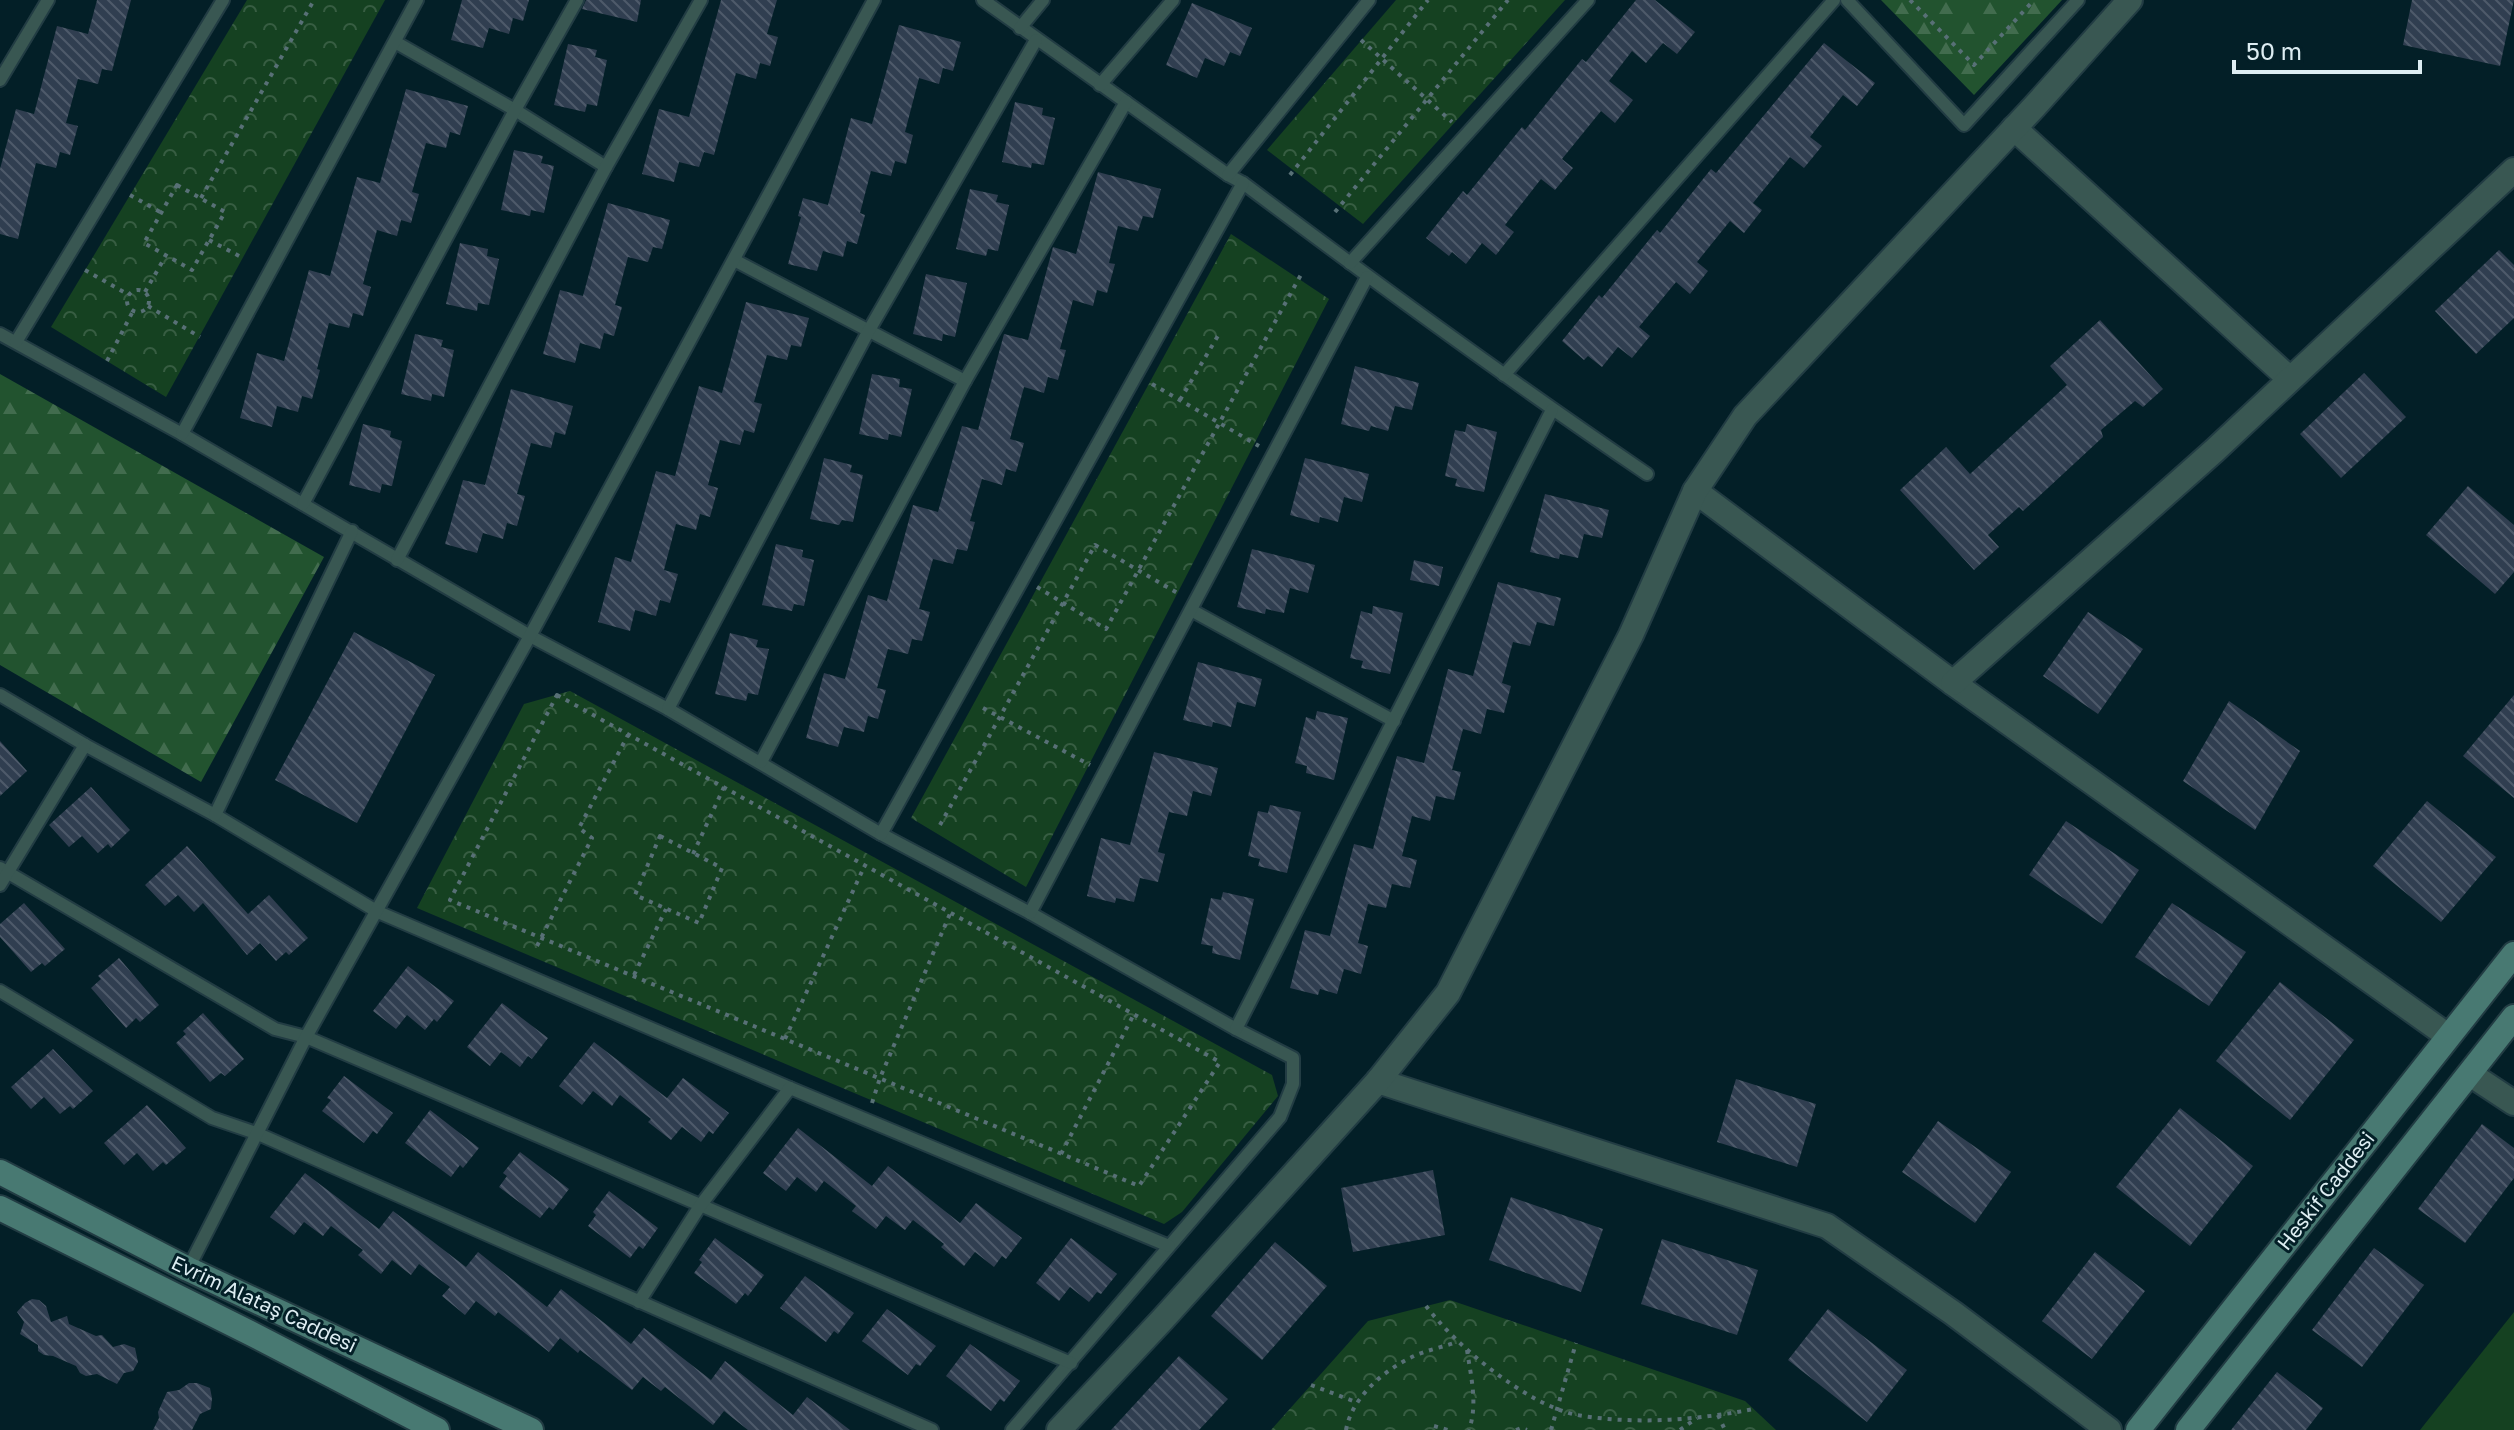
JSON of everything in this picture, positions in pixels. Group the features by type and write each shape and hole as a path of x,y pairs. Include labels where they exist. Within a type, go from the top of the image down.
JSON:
{"main road":[{"name":"Heskif Caddesi","path":"2138,1430 2514,954"},
{"path":"2188,1430 2514,1017"},
{"name":"Evrim Alataş Caddesi","path":"0,1172 188,1269 531,1430"},
{"name":"Evrim Alataş Caddesi","path":"0,1208 437,1430"}],"street":[{"path":"1059,1430 1378,1081 1448,993 1631,635 1695,491 1745,416 2130,0"},
{"path":"2014,128 2290,379"},
{"path":"1953,683 2214,451 2514,170"},
{"path":"1695,491 1953,683 2448,1036"},
{"path":"2470,1074 2514,1103"},
{"path":"1378,1081 1827,1226 1953,1313 2109,1430"}],"lane":[{"path":"0,80 48,0"},
{"path":"16,342 223,0"},
{"path":"182,434 417,0"},
{"path":"303,504 577,0"},
{"path":"397,560 606,167 701,0"},
{"path":"188,1269 306,1037 530,636 874,0"},
{"path":"983,0 1243,183 1552,410 1647,474"},
{"path":"1020,28 1043,0"},
{"path":"1100,85 1173,0"},
{"path":"1228,175 1369,0"},
{"path":"1350,263 1588,0"},
{"path":"1504,375 1834,0"},
{"path":"1847,0 1964,125 2078,0"},
{"path":"668,709 868,332 1036,40"},
{"path":"395,42 515,110 606,167"},
{"path":"761,762 965,381 1126,102"},
{"path":"881,834 1243,183"},
{"path":"734,260 965,381"},
{"path":"1030,913 1367,277"},
{"path":"0,334 182,434 530,636 668,709 881,834 1293,1058 1293,1084 1280,1117 1012,1430"},
{"path":"1236,1029 1552,410"},
{"path":"215,815 352,531"},
{"path":"1193,607 1394,721"},
{"path":"0,695 215,815 378,912 1169,1246"},
{"path":"0,885 4,870 85,745"},
{"path":"4,870 275,1029 306,1037 1071,1363"},
{"path":"0,991 212,1118 256,1133 932,1430"},
{"path":"639,1302 700,1206 790,1088"}],"path":[{"path":"201,198 314,0"},
{"path":"1290,175 1428,0"},
{"path":"1335,212 1508,0"},
{"path":"1910,0 1974,65 2034,0"},
{"path":"1347,28 1465,134"},
{"path":"177,185 225,212 192,270 144,243 162,213 177,185"},
{"path":"130,195 162,213"},
{"path":"209,240 243,258"},
{"path":"145,292 165,257"},
{"path":"85,270 129,295"},
{"path":"1023,579 1106,629 1303,271"},
{"path":"135,290 145,292 149,299 148,306 143,311 133,311 127,302 129,295 135,290"},
{"path":"148,306 200,337"},
{"path":"107,361 133,311"},
{"path":"1180,400 1219,334"},
{"path":"1136,375 1273,454"},
{"path":"940,825 1095,545 1193,607"},
{"path":"557,695 628,735 1220,1062 1139,1186 450,900 557,695"},
{"path":"983,708 1105,773"},
{"path":"537,946 592,838 579,828 628,735"},
{"path":"693,854 724,787"},
{"path":"660,836 693,854 722,868 699,923 635,895 660,836"},
{"path":"785,1039 865,866"},
{"path":"633,976 666,909"},
{"path":"866,1120 880,1078 951,911"},
{"path":"1061,1154 1134,1014"},
{"path":"1426,1306 1457,1342 1497,1374 1557,1408 1575,1414 1635,1420 1699,1417 1754,1409"},
{"path":"1346,1430 1356,1402 1370,1387 1414,1356 1457,1342"},
{"path":"1551,1430 1576,1343"},
{"path":"1467,1349 1474,1395 1469,1430"},
{"path":"1311,1385 1356,1402"},
{"path":"1718,1415 1725,1430"},
{"path":"1680,1430 1699,1417"},
{"path":"1434,1426 1448,1430"},
{"path":"1516,1430 1527,1430"}],"green space":[{"path":"247,0 385,0 166,397 51,327"},
{"path":"1396,0 1565,0 1363,224 1267,150"},
{"path":"1881,0 2062,0 1974,95"},
{"path":"1231,234 1329,299 1026,887 911,818"},
{"path":"0,374 324,557 201,782 0,665"},
{"path":"570,691 1272,1075 1278,1096 1182,1212 1164,1224 417,908 524,704"},
{"path":"1450,1300 1745,1401 1776,1430 1271,1430 1368,1321"},
{"path":"2514,1312 2514,1430 2420,1430"}],"building":[{"path":"97,0 131,0 112,71 102,69 98,84 78,79 66,123 78,126 70,155 60,152 56,168 36,163 18,239 0,234 0,169 16,109 34,114 57,26 88,34"},
{"path":"462,0 529,0 523,21 513,18 509,34 489,28 483,48 451,40"},
{"path":"586,0 641,0 637,22 582,9"},
{"path":"721,0 777,0 767,34 778,37 770,66 760,63 756,79 736,73 714,155 704,152 699,167 679,162 674,182 642,174 659,109 689,117"},
{"path":"1636,0 1655,0 1695,32 1677,54 1663,43 1646,63 1632,51 1609,81 1633,100 1615,123 1601,111 1562,159 1573,168 1555,190 1541,179 1505,225 1514,232 1496,255 1482,243 1466,264 1452,252 1449,256 1426,238 1463,191 1467,195 1522,127 1525,130 1582,59 1586,62"},
{"path":"2412,0 2514,0 2500,66 2403,45"},
{"path":"1192,3 1252,28 1240,56 1230,52 1224,66 1205,58 1197,78 1166,65"},
{"path":"899,25 961,42 953,71 943,68 939,84 919,78 905,132 913,135 906,164 895,161 891,176 871,171 860,213 865,215 857,244 847,241 843,257 823,251 817,271 788,264 803,198 828,205 851,118 872,124"},
{"path":"1824,43 1875,83 1857,106 1843,95 1810,137 1822,146 1804,168 1790,157 1753,203 1762,210 1744,233 1730,221 1697,262 1708,271 1690,294 1676,282 1639,327 1650,336 1632,358 1618,347 1602,367 1588,356 1584,360 1562,341 1599,295 1602,298 1657,230 1660,233 1711,169 1716,173"},
{"path":"568,44 597,50 595,57 607,60 597,106 587,104 585,112 554,105"},
{"path":"406,89 468,106 460,135 450,132 446,148 426,143 412,192 419,194 411,223 401,220 397,236 377,230 363,284 371,287 363,316 353,313 349,328 329,323 312,399 302,396 298,412 277,406 272,427 240,418 257,353 284,361 309,270 330,276 357,177 380,183"},
{"path":"1015,102 1043,108 1042,115 1055,118 1044,165 1032,163 1031,168 1002,162"},
{"path":"514,150 543,156 541,163 554,166 544,213 531,210 530,216 501,210"},
{"path":"1098,172 1161,189 1153,218 1143,216 1138,231 1118,226 1109,263 1115,264 1107,293 1097,290 1093,306 1073,300 1060,349 1066,350 1058,380 1048,377 1044,393 1024,387 1010,439 1024,443 1016,472 1006,469 1002,485 982,479 970,521 975,522 967,551 957,549 953,564 933,559 919,609 930,612 922,641 912,639 908,654 888,649 877,688 886,690 878,719 868,716 864,732 844,727 838,747 806,738 824,673 845,679 868,595 887,601 913,505 938,512 962,426 978,430 1004,334 1028,340 1053,247 1076,254"},
{"path":"970,189 998,195 996,202 1009,205 998,251 988,249 986,256 956,249"},
{"path":"608,203 670,220 662,249 653,247 648,262 628,257 615,305 622,307 614,336 604,333 600,349 580,343 575,363 543,354 560,290 583,296"},
{"path":"460,243 488,249 487,256 499,259 489,305 478,303 477,311 446,304"},
{"path":"2499,250 2514,265 2514,318 2476,354 2435,311"},
{"path":"926,274 967,283 955,337 943,334 942,341 913,334"},
{"path":"746,302 809,318 801,347 791,345 787,360 767,355 754,402 762,404 754,433 744,430 740,445 720,440 708,485 718,488 710,517 700,514 696,530 676,524 664,570 678,574 670,603 660,600 656,616 635,610 630,631 598,622 615,557 631,562 656,471 675,476 699,386 722,393"},
{"path":"2100,320 2163,389 2143,407 2135,401 2101,430 2103,437 2023,511 2019,507 1988,535 1999,547 1974,570 1900,490 1946,447 1970,474 2067,385 2050,366"},
{"path":"415,334 443,340 441,347 454,350 444,397 432,394 431,401 401,394"},
{"path":"1355,366 1419,383 1412,410 1395,406 1388,431 1371,426 1369,431 1341,424"},
{"path":"2364,373 2406,417 2341,478 2300,434"},
{"path":"872,374 900,379 899,387 912,389 901,437 889,434 888,440 859,434"},
{"path":"511,389 573,406 565,435 555,432 551,448 531,443 517,494 525,496 517,526 507,523 503,539 483,533 477,553 445,544 463,480 485,485"},
{"path":"363,424 391,431 390,437 402,441 392,486 382,484 380,493 349,485"},
{"path":"1467,424 1497,432 1484,492 1455,486 1457,479 1445,476 1455,430 1465,432"},
{"path":"824,458 852,465 850,472 863,475 853,522 842,520 839,525 810,519"},
{"path":"1305,458 1369,474 1362,502 1344,497 1338,522 1320,517 1319,523 1290,515"},
{"path":"2468,486 2514,525 2514,572 2495,594 2426,535"},
{"path":"1545,494 1609,510 1602,538 1584,534 1578,558 1560,554 1559,559 1530,552"},
{"path":"776,544 803,550 802,557 814,560 804,606 794,604 792,611 762,605"},
{"path":"1252,549 1315,565 1308,593 1290,588 1284,613 1266,609 1265,614 1237,607"},
{"path":"1414,560 1443,567 1439,586 1410,580"},
{"path":"1498,582 1561,598 1554,626 1537,622 1530,646 1513,642 1502,683 1511,686 1504,713 1487,709 1481,734 1463,729 1452,770 1461,772 1454,800 1436,796 1430,821 1412,816 1402,856 1417,860 1410,888 1392,884 1386,908 1368,904 1358,943 1368,946 1361,974 1344,969 1337,994 1320,989 1318,995 1290,988 1305,930 1330,936 1354,844 1373,849 1397,756 1424,763 1448,669 1473,676"},
{"path":"1373,606 1403,613 1390,674 1361,668 1363,661 1350,658 1361,611 1372,614"},
{"path":"2088,612 2143,649 2098,714 2043,676"},
{"path":"354,632 435,675 357,823 275,780"},
{"path":"730,633 758,640 756,647 769,649 758,695 748,693 746,701 715,694"},
{"path":"1198,662 1262,679 1255,707 1237,702 1231,727 1213,722 1212,727 1183,720"},
{"path":"2514,695 2514,798 2463,756"},
{"path":"2229,701 2300,751 2255,830 2183,781"},
{"path":"1317,711 1348,718 1334,780 1306,773 1307,766 1295,763 1306,717 1315,720"},
{"path":"0,741 27,771 0,796"},
{"path":"1154,752 1218,768 1211,796 1193,791 1187,816 1169,812 1158,852 1165,854 1158,882 1140,878 1134,902 1116,898 1115,903 1087,896 1101,838 1130,845"},
{"path":"91,787 130,830 111,848 108,844 98,853 82,836 69,847 49,825"},
{"path":"2427,801 2496,857 2441,922 2373,866"},
{"path":"1270,805 1301,812 1287,873 1258,866 1260,859 1248,856 1258,811 1268,813"},
{"path":"2066,821 2139,870 2102,924 2029,875"},
{"path":"187,846 248,914 269,895 308,938 289,955 286,952 276,961 260,943 247,955 203,903 194,912 178,895 165,906 145,885"},
{"path":"1223,892 1254,899 1240,960 1212,953 1213,946 1201,944 1211,898 1221,900"},
{"path":"24,903 65,949 45,966 42,963 31,972 0,937 0,924"},
{"path":"2172,903 2246,952 2209,1006 2135,957"},
{"path":"119,958 159,1005 140,1022 136,1018 126,1028 91,988 101,979 98,976"},
{"path":"408,966 454,1001 437,1022 434,1019 425,1030 407,1015 396,1029 373,1011"},
{"path":"2280,982 2354,1040 2290,1120 2216,1061"},
{"path":"502,1003 548,1038 532,1059 528,1056 520,1067 501,1052 490,1066 467,1047"},
{"path":"203,1013 244,1059 225,1076 221,1073 210,1082 176,1043 186,1034 183,1031"},
{"path":"594,1042 667,1098 683,1078 729,1113 713,1134 709,1131 701,1142 682,1127 671,1140 648,1122 651,1119 620,1095 612,1106 593,1091 582,1105 559,1086"},
{"path":"53,1049 93,1091 73,1109 70,1106 60,1114 44,1097 31,1109 11,1087"},
{"path":"344,1076 393,1113 377,1134 373,1131 364,1143 322,1111 331,1100 327,1098"},
{"path":"1736,1079 1816,1104 1797,1167 1717,1142"},
{"path":"147,1105 186,1148 166,1165 163,1162 153,1171 137,1153 124,1165 104,1143"},
{"path":"2180,1108 2253,1166 2190,1246 2116,1187"},
{"path":"430,1110 479,1148 451,1177 405,1143"},
{"path":"1938,1121 2011,1172 1975,1223 1902,1172"},
{"path":"2482,1124 2514,1148 2514,1178 2465,1243 2418,1209"},
{"path":"798,1128 872,1186 888,1166 960,1223 976,1203 1022,1238 1006,1259 1002,1256 994,1267 975,1252 964,1266 941,1247 944,1244 913,1220 905,1230 886,1216 876,1229 852,1211 856,1206 824,1181 816,1192 797,1177 786,1191 763,1173"},
{"path":"520,1152 569,1189 553,1210 549,1207 540,1218 499,1187 507,1176 503,1173"},
{"path":"1433,1170 1445,1235 1353,1252 1341,1188"},
{"path":"305,1173 379,1229 393,1211 466,1267 478,1252 547,1307 561,1289 631,1344 644,1328 711,1380 725,1361 793,1415 807,1397 850,1430 748,1430 724,1411 713,1425 665,1387 661,1391 643,1377 632,1390 560,1338 549,1352 498,1312 495,1316 476,1301 465,1315 442,1296 450,1287 419,1264 411,1275 392,1260 381,1274 358,1255 363,1250 331,1226 323,1236 304,1222 294,1235 270,1217"},
{"path":"609,1191 658,1228 643,1249 639,1246 630,1258 588,1226 596,1215 593,1212"},
{"path":"1511,1197 1603,1229 1581,1292 1489,1260"},
{"path":"715,1238 764,1275 748,1296 745,1293 736,1304 694,1273 702,1262 699,1260"},
{"path":"1071,1238 1117,1274 1101,1294 1097,1292 1089,1302 1070,1287 1059,1301 1036,1283"},
{"path":"1662,1239 1758,1270 1737,1335 1641,1304"},
{"path":"1275,1242 1327,1286 1262,1360 1211,1316"},
{"path":"2374,1248 2424,1285 2362,1367 2312,1330"},
{"path":"2095,1252 2145,1291 2092,1359 2042,1321"},
{"path":"805,1276 854,1313 838,1334 834,1331 826,1342 780,1308"},
{"path":"32,1299 46,1306 51,1322 67,1316 69,1324 96,1336 102,1335 113,1347 124,1344 135,1348 138,1362 133,1371 124,1373 117,1384 97,1374 86,1376 76,1366 38,1351 38,1345 20,1334 24,1322 17,1312"},
{"path":"887,1309 936,1346 908,1375 862,1341"},
{"path":"1828,1309 1907,1370 1867,1422 1788,1360"},
{"path":"970,1344 1020,1381 1004,1402 1000,1399 991,1411 946,1376"},
{"path":"1179,1356 1228,1399 1199,1430 1111,1430"},
{"path":"2277,1372 2323,1408 2306,1430 2231,1430"},
{"path":"189,1383 210,1388 211,1409 200,1414 192,1430 153,1430 167,1392 179,1390"}]}
